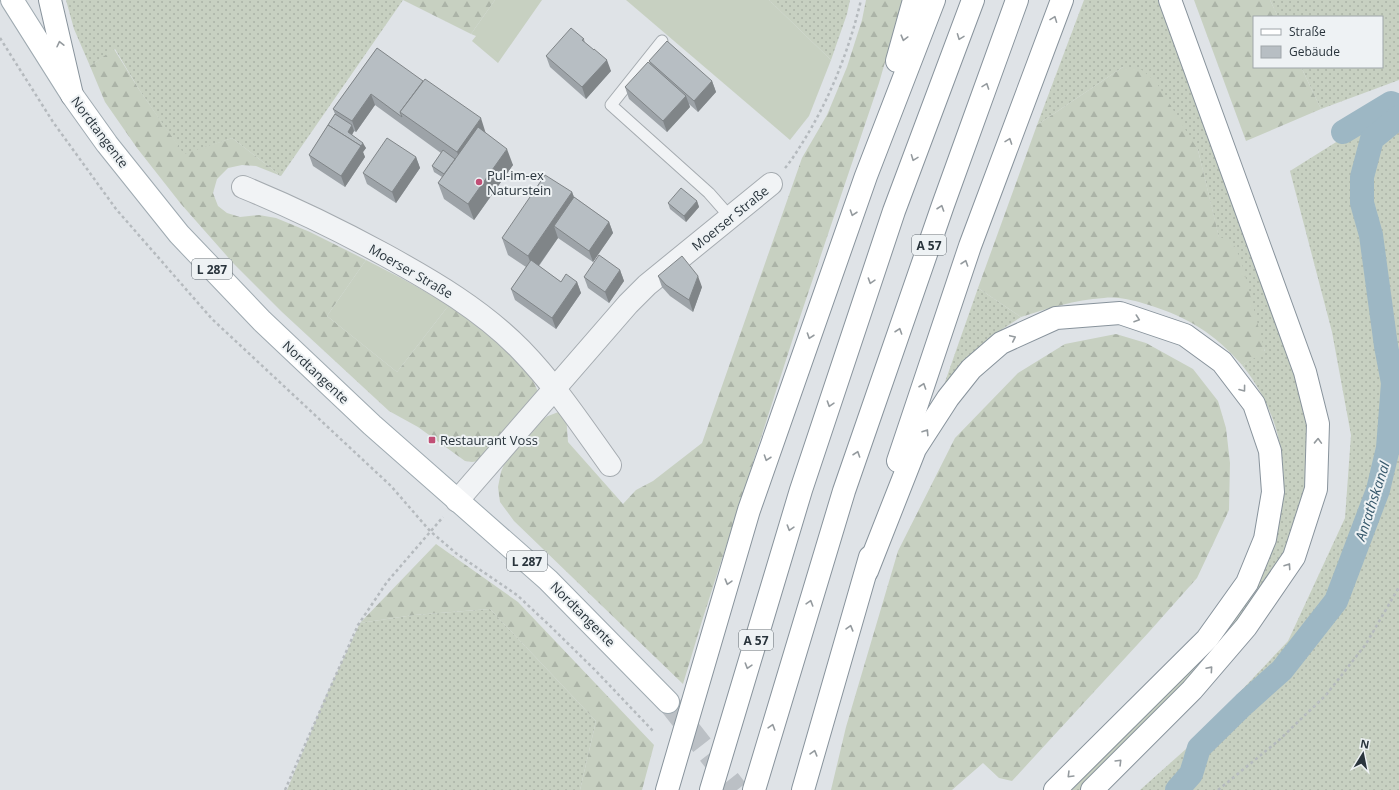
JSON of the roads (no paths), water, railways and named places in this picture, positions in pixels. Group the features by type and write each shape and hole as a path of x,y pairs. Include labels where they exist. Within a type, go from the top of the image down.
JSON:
{"main road":[{"name":"Nordtangente","path":"12,0 72,95 107,144 179,234 262,321 372,425 548,580 668,702"},
{"path":"50,0 72,95"},
{"path":"866,176 914,0"},
{"path":"667,790 749,510 866,176 934,0"},
{"name":"A 57","path":"711,790 809,468 894,211 973,0"},
{"name":"A 57","path":"754,790 844,491 943,205 1018,0"},
{"path":"803,790 899,460 970,246 1062,0"},
{"path":"1092,790 1192,690 1246,627 1294,557 1316,489 1318,424 1305,372 1170,0"},
{"path":"866,571 915,449 948,398 971,369 1001,343 1056,318 1120,313 1184,335 1222,362 1254,404 1270,451 1273,492 1265,539 1247,583 1207,639 1055,790"}],"street":[{"name":"Moerser Straße","path":"457,501 628,304 647,285 771,184"},
{"name":"Moerser Straße","path":"243,187 289,206 368,246 419,274 456,297 494,326 521,350 555,389 610,465"}],"lane":[{"path":"662,41 612,105 709,193 731,218"}],"waterway":[{"name":"Anrathskanal","path":"1343,132 1391,103 1399,106"},
{"name":"Anrathskanal","path":"1177,790 1191,774 1199,748 1244,704 1282,670 1336,601 1378,490 1388,448 1393,383 1386,346 1371,235 1362,203 1362,177 1372,139 1399,117"}],"tunnel":[{"path":"668,702 737,790"}],"place":[{"name":"Pul-im-ex Naturstein","path":"479,182"},
{"name":"Restaurant Voss","path":"432,440"}]}
